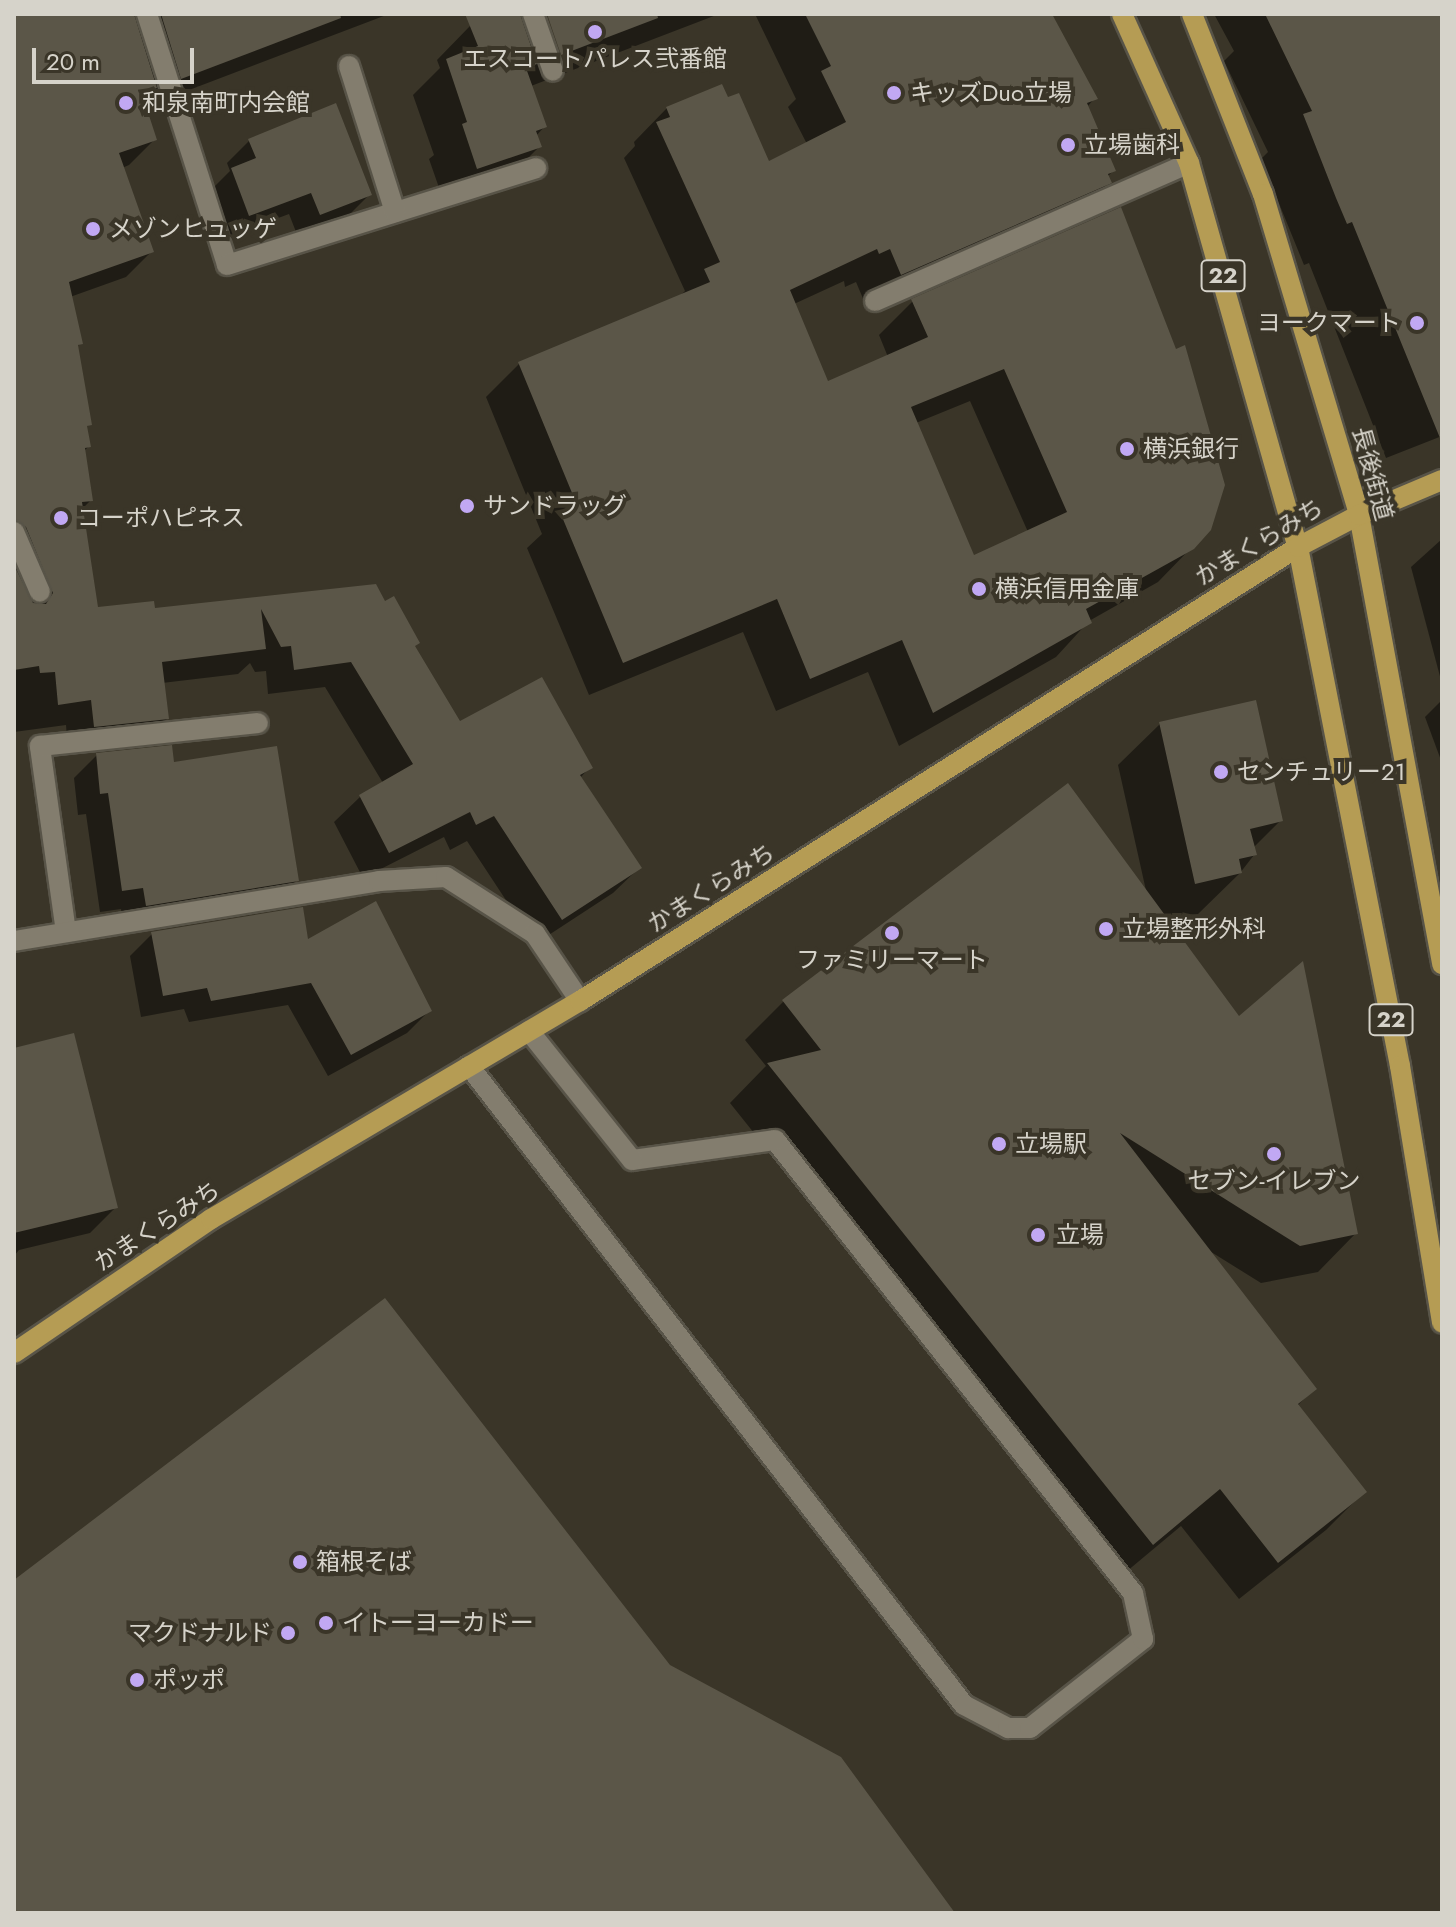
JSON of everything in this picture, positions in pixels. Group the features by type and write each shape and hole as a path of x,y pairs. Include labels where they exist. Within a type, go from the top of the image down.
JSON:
{"main road":[{"name":"22","path":"1122,14 1189,163 1298,547 1400,1066 1442,1323"},
{"name":"長後街道","path":"1192,14 1263,194 1359,515 1442,964"},
{"name":"かまくらみち","path":"14,1353 211,1219 580,1001 1298,547 1359,515 1442,480"}],"street":[{"path":"147,14 227,265 536,168"},
{"path":"533,14 553,71"},
{"path":"349,66 395,212"},
{"path":"875,301 1189,163"},
{"path":"14,532 40,592"},
{"path":"66,932 40,746 258,723"},
{"path":"14,941 379,881 446,877 535,934 580,1001"},
{"path":"469,1066 964,1705 1008,1728 1030,1728 1143,1639 1133,1593 775,1140 632,1160 529,1031"}],"building":[{"path":"14,14 134,14 157,88 142,94 157,140 119,153 154,252 69,282 83,344 78,345 92,425 87,426 91,447 85,448 93,501 82,502 98,607 154,601 155,608 376,584 385,601 394,596 420,643 415,646 460,721 542,677 593,768 580,775 642,868 562,920 494,816 476,825 470,812 389,853 359,795 413,764 351,662 294,670 291,646 281,647 261,609 266,649 162,662 169,719 94,727 91,700 58,705 55,672 40,673 39,666 14,670 14,565 33,603 46,604 53,593 26,527 14,519"},
{"path":"161,14 340,14 341,18 181,79"},
{"path":"465,14 520,14 537,64 526,68 547,127 536,131 542,147 477,169 462,124 467,122 446,59 478,46"},
{"name":"エスコートパレス弐番館","path":"547,14 657,14 658,18 561,55"},
{"path":"805,14 1052,14 1098,99 1087,103 1116,171 1108,174 1112,183 901,275 890,249 879,254 877,249 790,290 828,381 928,337 911,299 1121,207 1176,349 1185,345 1225,485 1211,530 1194,549 1086,609 1092,623 933,713 902,640 810,679 777,599 623,663 560,512 577,505 518,362 710,282 704,269 720,262 656,122 670,117 666,107 722,84 728,97 739,93 769,161 846,122 821,71 831,66","holes":["1004,369 1067,512 974,555 911,407"]},
{"path":"1265,14 1442,14 1442,443 1352,222 1347,224 1303,114 1312,111"},
{"path":"336,103 372,195 320,215 311,193 249,216 231,168 256,158 248,139"},
{"name":"センチュリー21","path":"1256,700 1283,821 1250,829 1257,855 1239,859 1242,873 1195,884 1159,722"},
{"path":"172,745 174,762 277,746 299,881 146,906 143,888 122,891 108,793 100,794 96,753"},
{"path":"1068,783 1239,1016 1303,961 1358,1234 1300,1246 1120,1133 1317,1389 1298,1404 1367,1492 1278,1563 1220,1489 1153,1545 767,1063 821,1050 782,1000"},
{"path":"376,901 432,1011 351,1055 311,983 211,1001 207,988 163,996 151,932 303,907 308,939"},
{"path":"74,1033 118,1208 14,1233 14,1048"},
{"name":"イトーヨーカドー","path":"385,1298 670,1665 841,1757 955,1913 14,1913 14,1580"}],"place":[{"name":"エスコートパレス弐番館","path":"595,32"},
{"name":"キッズDuo立場","path":"894,93"},
{"name":"和泉南町内会館","path":"126,103"},
{"name":"立場歯科","path":"1068,145"},
{"name":"メゾンヒュッゲ","path":"93,229"},
{"name":"ヨークマート","path":"1417,323"},
{"name":"横浜銀行","path":"1127,449"},
{"name":"サンドラッグ","path":"467,506"},
{"name":"コーポハピネス","path":"61,518"},
{"name":"横浜信用金庫","path":"979,589"},
{"name":"センチュリー21","path":"1221,772"},
{"name":"立場整形外科","path":"1106,929"},
{"name":"ファミリーマート","path":"892,933"},
{"name":"立場駅","path":"999,1144"},
{"name":"セブン-イレブン","path":"1274,1154"},
{"name":"立場","path":"1038,1235"},
{"name":"箱根そば","path":"300,1562"},
{"name":"イトーヨーカドー","path":"326,1623"},
{"name":"マクドナルド","path":"288,1633"},
{"name":"ポッポ","path":"137,1680"}]}
